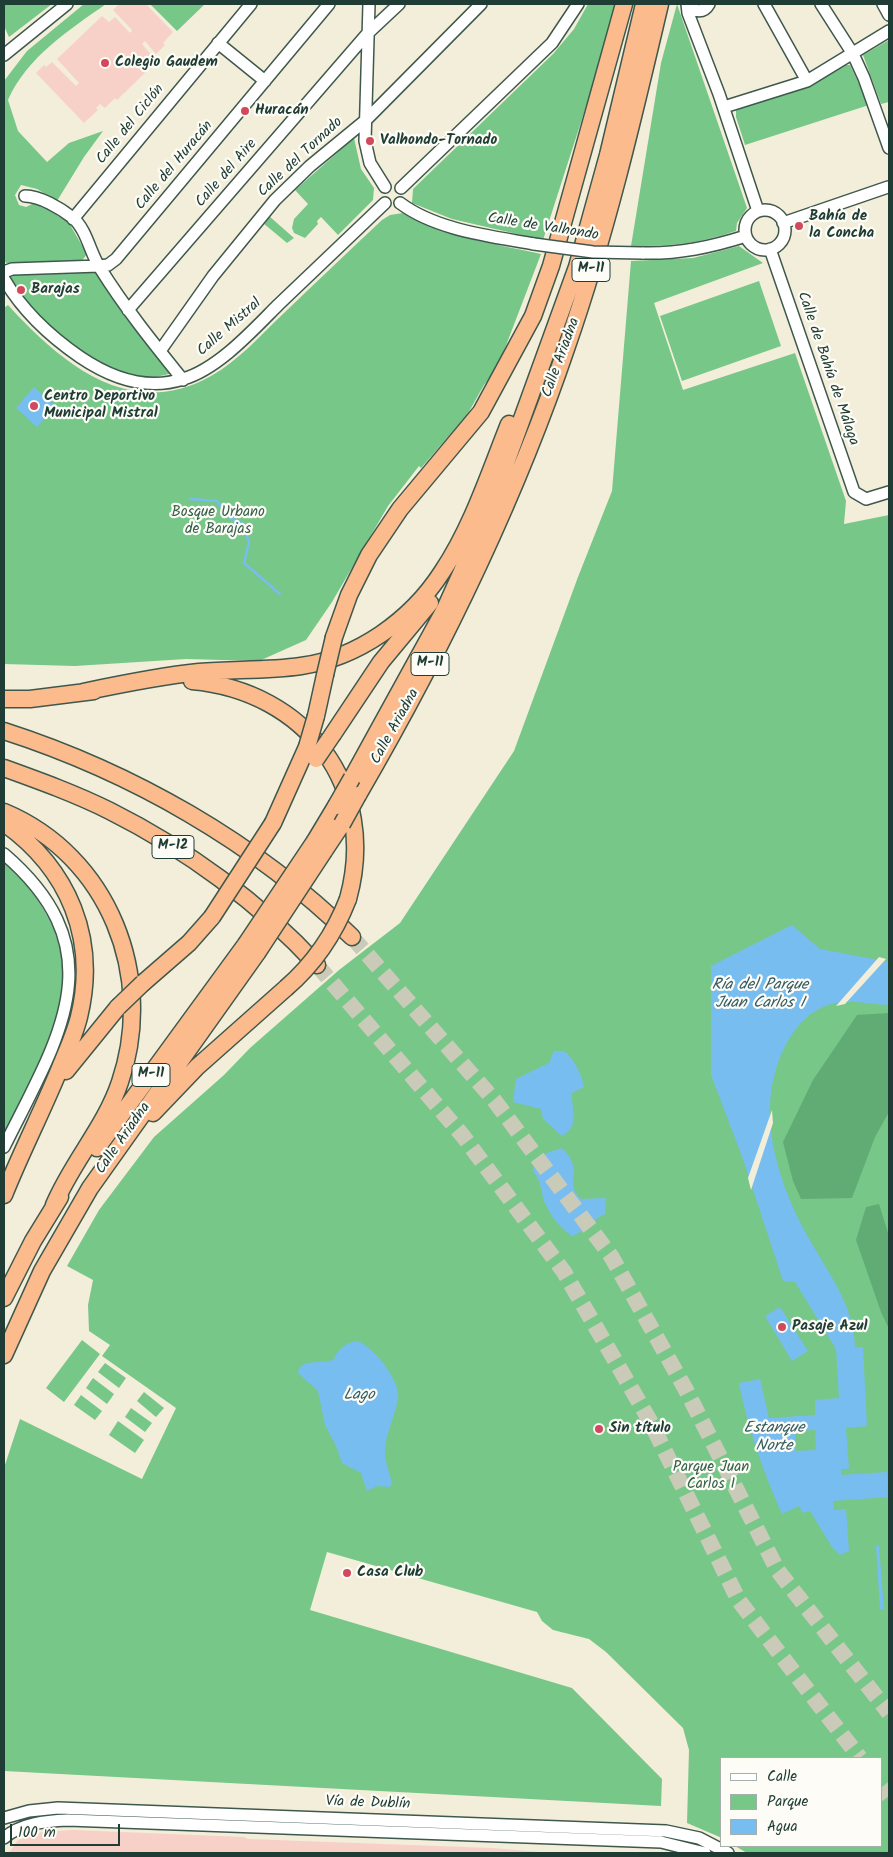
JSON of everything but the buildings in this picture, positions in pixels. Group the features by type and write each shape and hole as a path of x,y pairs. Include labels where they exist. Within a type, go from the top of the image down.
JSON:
{"highway":[{"path":"312,753 316,716 334,637 349,595 369,555 400,509 481,412 533,316 551,266 624,4"},
{"name":"Calle Ariadna","path":"320,846 336,806 445,609 474,547 552,342 587,230 644,4"},
{"name":"Calle Ariadna","path":"4,1355 42,1271 71,1218 320,846 342,824 400,724 468,589 540,419 567,347 623,160 660,4"},
{"path":"83,692 146,679 198,672 302,666 336,658 367,643 386,631 403,618 429,590 455,552 514,412 552,342"},
{"path":"49,1095 74,1058 118,1007 189,943 212,917 273,823 312,753 333,734 381,662 413,625 448,578 464,551 511,450"},
{"path":"4,699 30,699 185,680 219,683 270,702 302,725 318,743 337,771 348,799 354,827 356,856 353,882 336,927 320,954 286,988 197,1067 112,1156"},
{"name":"M-12","path":"4,731 73,756 152,793 228,839 267,866 352,937"},
{"name":"M-12","path":"4,768 110,811 191,858 291,938 317,966"},
{"path":"4,812 46,836 72,859 87,876 108,910 119,933 134,999 128,1056 120,1083 104,1118 64,1181 54,1206"},
{"path":"4,823 30,843 60,880 71,902 83,943 85,971 79,1020 49,1095 4,1195"},
{"name":"Calle Ariadna","path":"4,1298 12,1278 54,1206 161,1063 252,948"}],"street":[{"path":"4,54 67,4"},
{"name":"Calle del Ciclón","path":"74,218 251,4"},
{"name":"Calle del Huracán","path":"4,272 12,269 108,265 116,259 329,4"},
{"path":"369,4 365,141 370,163 385,187"},
{"name":"Calle del Aire","path":"128,310 368,34 399,4"},
{"name":"Calle del Tornado","path":"160,351 213,276 275,200 310,166 366,120 482,4"},
{"path":"400,188 552,43 578,4"},
{"path":"688,4 693,9 706,7"},
{"path":"688,4 694,30 724,108 758,211"},
{"path":"764,4 807,81"},
{"path":"821,4 853,54 869,88 889,148"},
{"path":"883,4 889,15"},
{"path":"694,30 696,20 706,7"},
{"path":"724,108 807,81 889,31"},
{"path":"218,43 265,81"},
{"path":"391,184 400,188 403,196 400,203 392,206 385,203 382,195 385,187 391,184"},
{"path":"783,224 889,184"},
{"path":"25,196 35,196 74,218 94,253 98,266 128,310 183,380"},
{"name":"Calle Mistral","path":"4,280 27,310 50,334 103,373 129,382 153,383 183,380 204,370 243,339 385,203"},
{"name":"Calle de Valhondo","path":"400,203 410,210 446,225 534,244 593,252 672,253 707,248 746,236"},
{"path":"758,211 770,211 776,214 783,224 783,237 780,243 770,249 757,248 746,236 748,219 758,211"},
{"name":"Calle de Bahía de Málaga","path":"770,249 854,492 860,497 872,498 889,492"},
{"path":"4,854 28,875 52,909 59,924 67,957 69,978 66,1008 60,1030 41,1074 4,1147"},
{"name":"Vía de Dublín","path":"4,1818 30,1811 58,1808 666,1831 700,1838 728,1853"},
{"name":"Vía de Dublín","path":"4,1838 20,1828 34,1824 68,1820 661,1842 705,1853"}],"shaded area":[{"name":"Colegio Gaudem","path":"119,4 146,4 173,32 163,43 165,45 156,54 145,41 142,44 155,59 148,66 150,68 117,100 115,98 105,108 100,104 96,108 98,110 84,123 36,73 44,65 46,67 52,62 76,86 79,83 57,59 102,16 109,22 115,17 130,33 132,30 113,10"},
{"path":"73,1830 492,1848 552,1853 9,1853 18,1840 42,1832"}],"green space":[{"path":"4,4 52,4 9,37 4,26"},
{"path":"84,4 106,4 50,46 26,71 8,100 18,131 47,162 69,143 103,131 84,157 57,201 37,189 21,185 15,195 19,205 26,207 36,202 69,223 87,254 81,262 6,263 4,259 4,81 27,51"},
{"path":"150,4 205,4 177,31"},
{"path":"588,4 619,4 543,240 452,219 412,203 413,189 553,54 574,29"},
{"path":"677,4 747,208 737,223 736,231 709,239 684,243 631,246 661,63"},
{"path":"889,40 889,102 881,104 863,55"},
{"path":"844,65 850,65 869,105 745,145 736,117 736,110 795,90"},
{"path":"354,138 361,169 374,188 373,200 338,235 321,217 317,221 318,224 305,238 294,233 292,228 294,219 308,204 295,190"},
{"name":"Bosque Urbano de Barajas","path":"403,213 417,221 451,233 541,254 497,369 484,385 467,415 421,468 419,466 388,506 332,602 306,640 259,661 186,659 75,666 4,664 4,308 8,305 51,347 74,365 99,380 125,389 153,392 181,389 211,376 230,363 382,220 390,215"},
{"path":"269,216 294,238 287,243 263,223"},
{"name":"Parque Juan Carlos I","path":"739,246 763,263 654,303 683,390 795,353 846,501 844,524 889,515 889,1853 747,1853 737,1847 883,1847 883,1757 720,1757 720,1837 687,1823 689,1750 683,1728 606,1652 589,1639 553,1630 542,1621 537,1612 327,1552 310,1610 572,1688 662,1779 661,1806 4,1771 4,1468 20,1419 142,1479 176,1408 102,1356 110,1345 89,1331 88,1305 93,1280 67,1266 99,1210 154,1137 224,1075 250,1048 339,970 400,923 514,751 612,491 631,261 693,258"},
{"path":"99,266 177,372 148,379 106,367 51,331 8,279 10,273"},
{"path":"759,281 781,346 682,381 660,316"},
{"path":"4,862 27,885 45,912 58,941 62,970 61,999 54,1027 44,1055 4,1137"},
{"path":"889,1013 889,1112 875,1137 852,1198 801,1199 793,1181 783,1142 813,1080 857,1015"},
{"path":"879,1204 889,1236 889,1329 881,1312 856,1240 866,1207"},
{"path":"82,1340 100,1354 64,1402 46,1388"},
{"path":"105,1363 126,1378 119,1388 98,1372"},
{"path":"93,1378 114,1394 107,1404 86,1388"},
{"path":"144,1392 164,1408 156,1417 137,1401"},
{"path":"81,1395 102,1411 95,1420 74,1405"},
{"path":"131,1408 152,1423 145,1432 125,1417"},
{"path":"118,1421 144,1440 135,1453 109,1435"}],"water":[{"path":"34,387 55,406 37,427 16,408"},
{"name":"Ría del Parque Juan Carlos I","path":"792,925 820,949 889,962 889,1005 855,1002 831,1004 820,1008 810,1015 793,1033 781,1054 777,1066 770,1112 776,1160 783,1183 803,1227 847,1307 854,1333 855,1347 863,1347 867,1426 846,1428 849,1469 841,1469 841,1475 887,1472 888,1497 833,1501 834,1510 846,1509 849,1551 840,1555 832,1547 810,1511 803,1513 799,1506 782,1514 757,1450 739,1383 760,1379 769,1418 815,1415 815,1400 839,1398 836,1349 795,1282 783,1281 743,1159 711,1075 711,966","holes":["815,1430 816,1450 796,1451 795,1431"]},
{"path":"554,1051 563,1051 570,1056 579,1072 584,1087 572,1093 573,1122 568,1132 562,1136 543,1119 541,1109 513,1102 516,1079 549,1063"},
{"path":"562,1148 572,1162 574,1170 573,1186 581,1199 606,1198 605,1214 581,1232 572,1236 556,1222 550,1213 545,1203 540,1183 533,1171 540,1158 547,1153"},
{"path":"780,1307 808,1351 792,1361 765,1316"},
{"name":"Lago","path":"357,1341 370,1349 384,1364 395,1382 398,1397 385,1450 392,1484 389,1487 377,1486 367,1491 361,1473 342,1463 325,1425 318,1391 298,1373 300,1367 308,1363 325,1362 334,1359 343,1347"},
{"path":"876,1546 879,1546 884,1609 880,1609"}],"pier":[{"path":"879,957 886,959 845,1004 836,1006"},
{"path":"772,1110 773,1123 751,1190 748,1178"}],"waterway":[{"path":"190,499 217,501 230,518 243,524 249,543 244,563 280,594"}],"tunnel":[{"path":"352,937 494,1100 611,1256 686,1390 778,1571 889,1713"},
{"path":"317,965 463,1136 564,1272 650,1421 739,1601 859,1757"},
{"path":"883,1788 889,1796"}],"place":[{"name":"Colegio Gaudem","path":"105,63"},
{"name":"Huracán","path":"245,111"},
{"name":"Valhondo-Tornado","path":"370,141"},
{"name":"Bahía de la Concha","path":"799,226"},
{"name":"Barajas","path":"21,290"},
{"name":"Centro Deportivo Municipal Mistral","path":"34,406"},
{"name":"Pasaje Azul","path":"782,1327"},
{"name":"Sin título","path":"599,1429"},
{"name":"Casa Club","path":"347,1573"}],"water label":[{"name":"Estanque Norte","path":"774,1438"}]}
